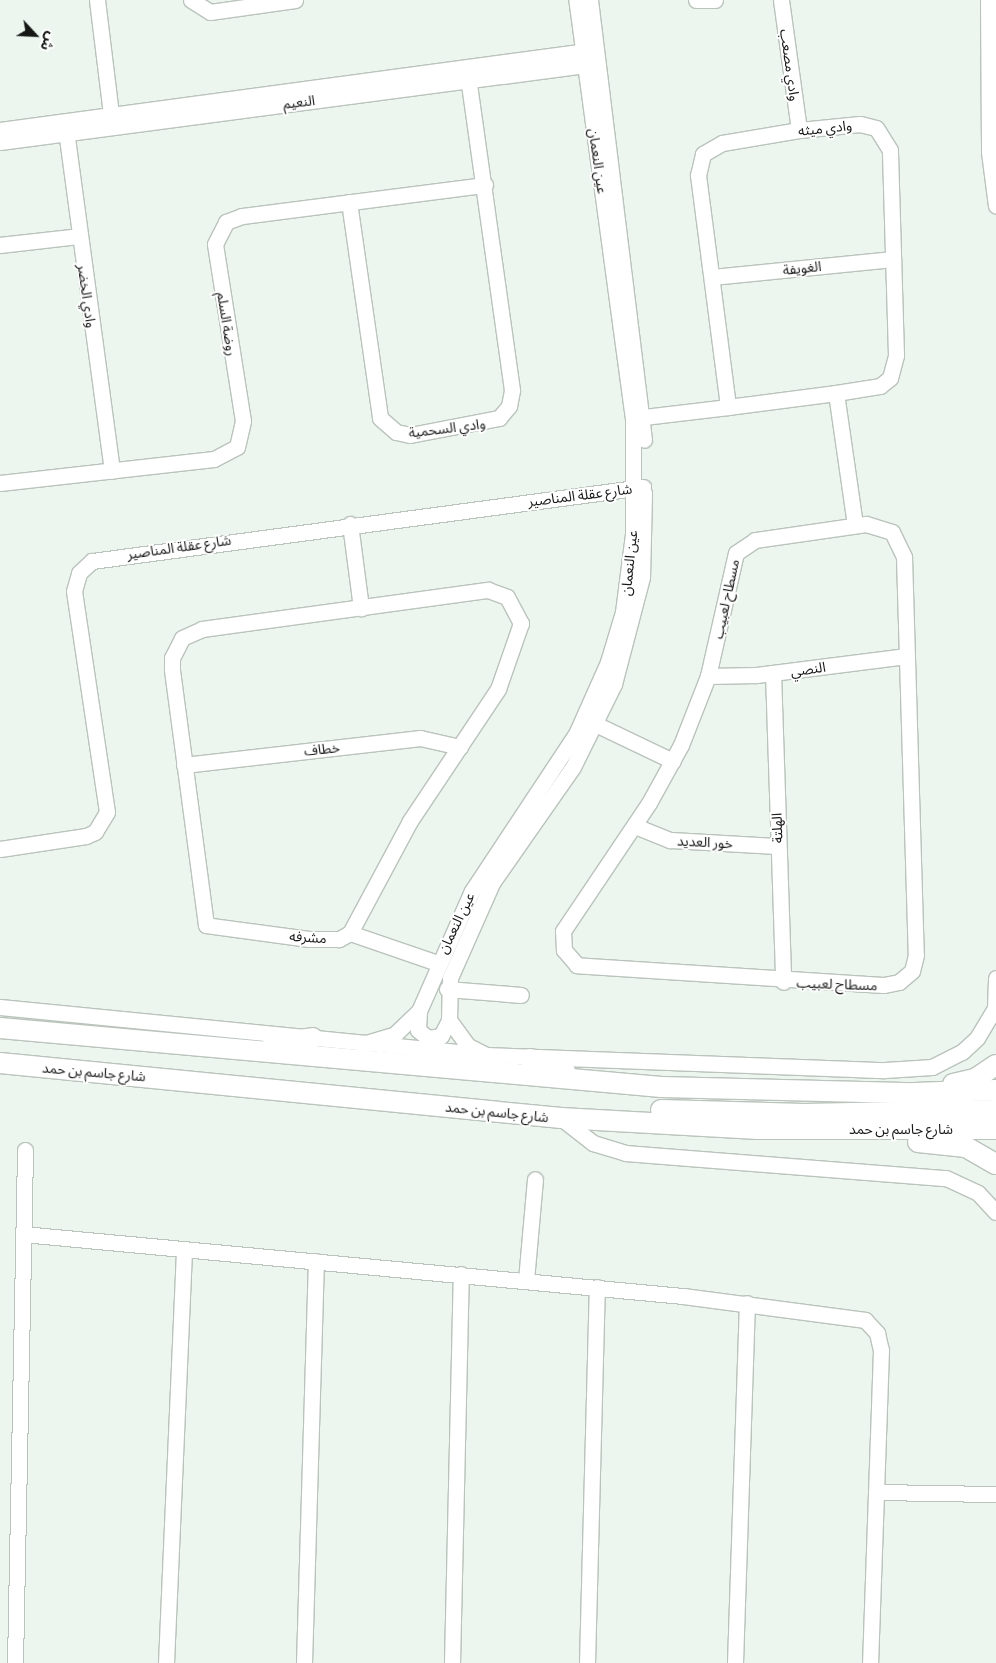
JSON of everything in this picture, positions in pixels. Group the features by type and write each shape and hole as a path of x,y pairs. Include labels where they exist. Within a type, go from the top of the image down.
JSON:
{"main road":[{"path":"0,1028 661,1087 914,1093 996,1090"},
{"path":"201,1047 286,1044 312,1038"},
{"path":"530,1058 572,1072 661,1087"},
{"name":"شارع جاسم بن حمد","path":"0,1062 561,1118 758,1129 996,1129"},
{"path":"914,1093 975,1079 996,1065"},
{"path":"588,1119 647,1110 804,1114 996,1110"},
{"path":"758,1129 785,1140 966,1146 996,1164"}],"street":[{"path":"97,0 112,120"},
{"path":"191,0 210,12 295,0"},
{"name":"عين النعمان","path":"449,1020 447,989 458,954 492,883 590,721 623,661 642,577 638,418 590,57 576,0"},
{"name":"عين النعمان","path":"590,0 590,57"},
{"path":"696,0 716,0"},
{"name":"وادي مصعب","path":"781,0 800,130"},
{"path":"988,0 989,152 996,206"},
{"name":"النعيم","path":"0,142 65,127 112,120 590,57"},
{"name":"وادي السحمية","path":"349,202 377,412 396,432 417,434 492,422 505,413 511,398 485,185 467,74"},
{"name":"وادي ميثه","path":"638,418 728,407 836,393 880,386 895,368 890,150 883,134 860,124 800,130 722,142 703,154 698,175 728,407"},
{"name":"النعيم","path":"0,130 65,127"},
{"name":"وادي الخضر","path":"65,127 112,471"},
{"name":"روضة السلم","path":"0,483 223,458 242,439 215,244 220,228 242,216 485,185"},
{"path":"0,245 79,236"},
{"name":"الغويفة","path":"712,277 893,259"},
{"path":"836,393 855,525"},
{"name":"شارع عقلة المناصير","path":"0,849 86,836 96,832 107,812 74,591 85,566 102,558 639,487"},
{"path":"350,524 361,608"},
{"name":"مسطاح لعبيب","path":"855,525 884,526 902,548 907,656 915,963 906,977 891,985 783,982 586,968 569,958 564,931 635,826 673,761 708,676 732,560 741,547 755,540 855,525"},
{"name":"مشرفه","path":"488,590 514,604 521,623 515,646 493,697 460,747 410,821 350,932 339,939 309,939 206,925 184,765 172,658 182,638 202,628 488,590"},
{"name":"النصي","path":"708,676 772,673 907,656"},
{"name":"الهلتة","path":"772,673 783,982"},
{"path":"590,721 673,761"},
{"name":"عين النعمان","path":"363,1044 395,1034 419,1011 437,962 472,891 590,721"},
{"name":"خطاف","path":"184,765 420,738 460,747"},
{"name":"خور العديد","path":"635,826 670,840 777,846"},
{"path":"350,932 437,962"},
{"path":"0,1007 486,1055 885,1070 932,1066 962,1052 977,1038 995,1008 996,978"},
{"path":"447,989 521,995"},
{"path":"419,1011 418,1030 428,1038 441,1036 449,1020 468,1046 486,1055"},
{"path":"561,1118 593,1143 625,1152 946,1178 978,1193 996,1212"},
{"path":"15,1663 25,1150"},
{"path":"526,1280 535,1179"},
{"path":"23,1234 526,1280 856,1316 877,1333 881,1350 870,1663"},
{"path":"166,1663 184,1249"},
{"path":"304,1663 316,1261"},
{"path":"452,1663 461,1274"},
{"path":"588,1663 596,1287"},
{"path":"735,1663 747,1303"},
{"path":"877,1492 992,1498"}]}
